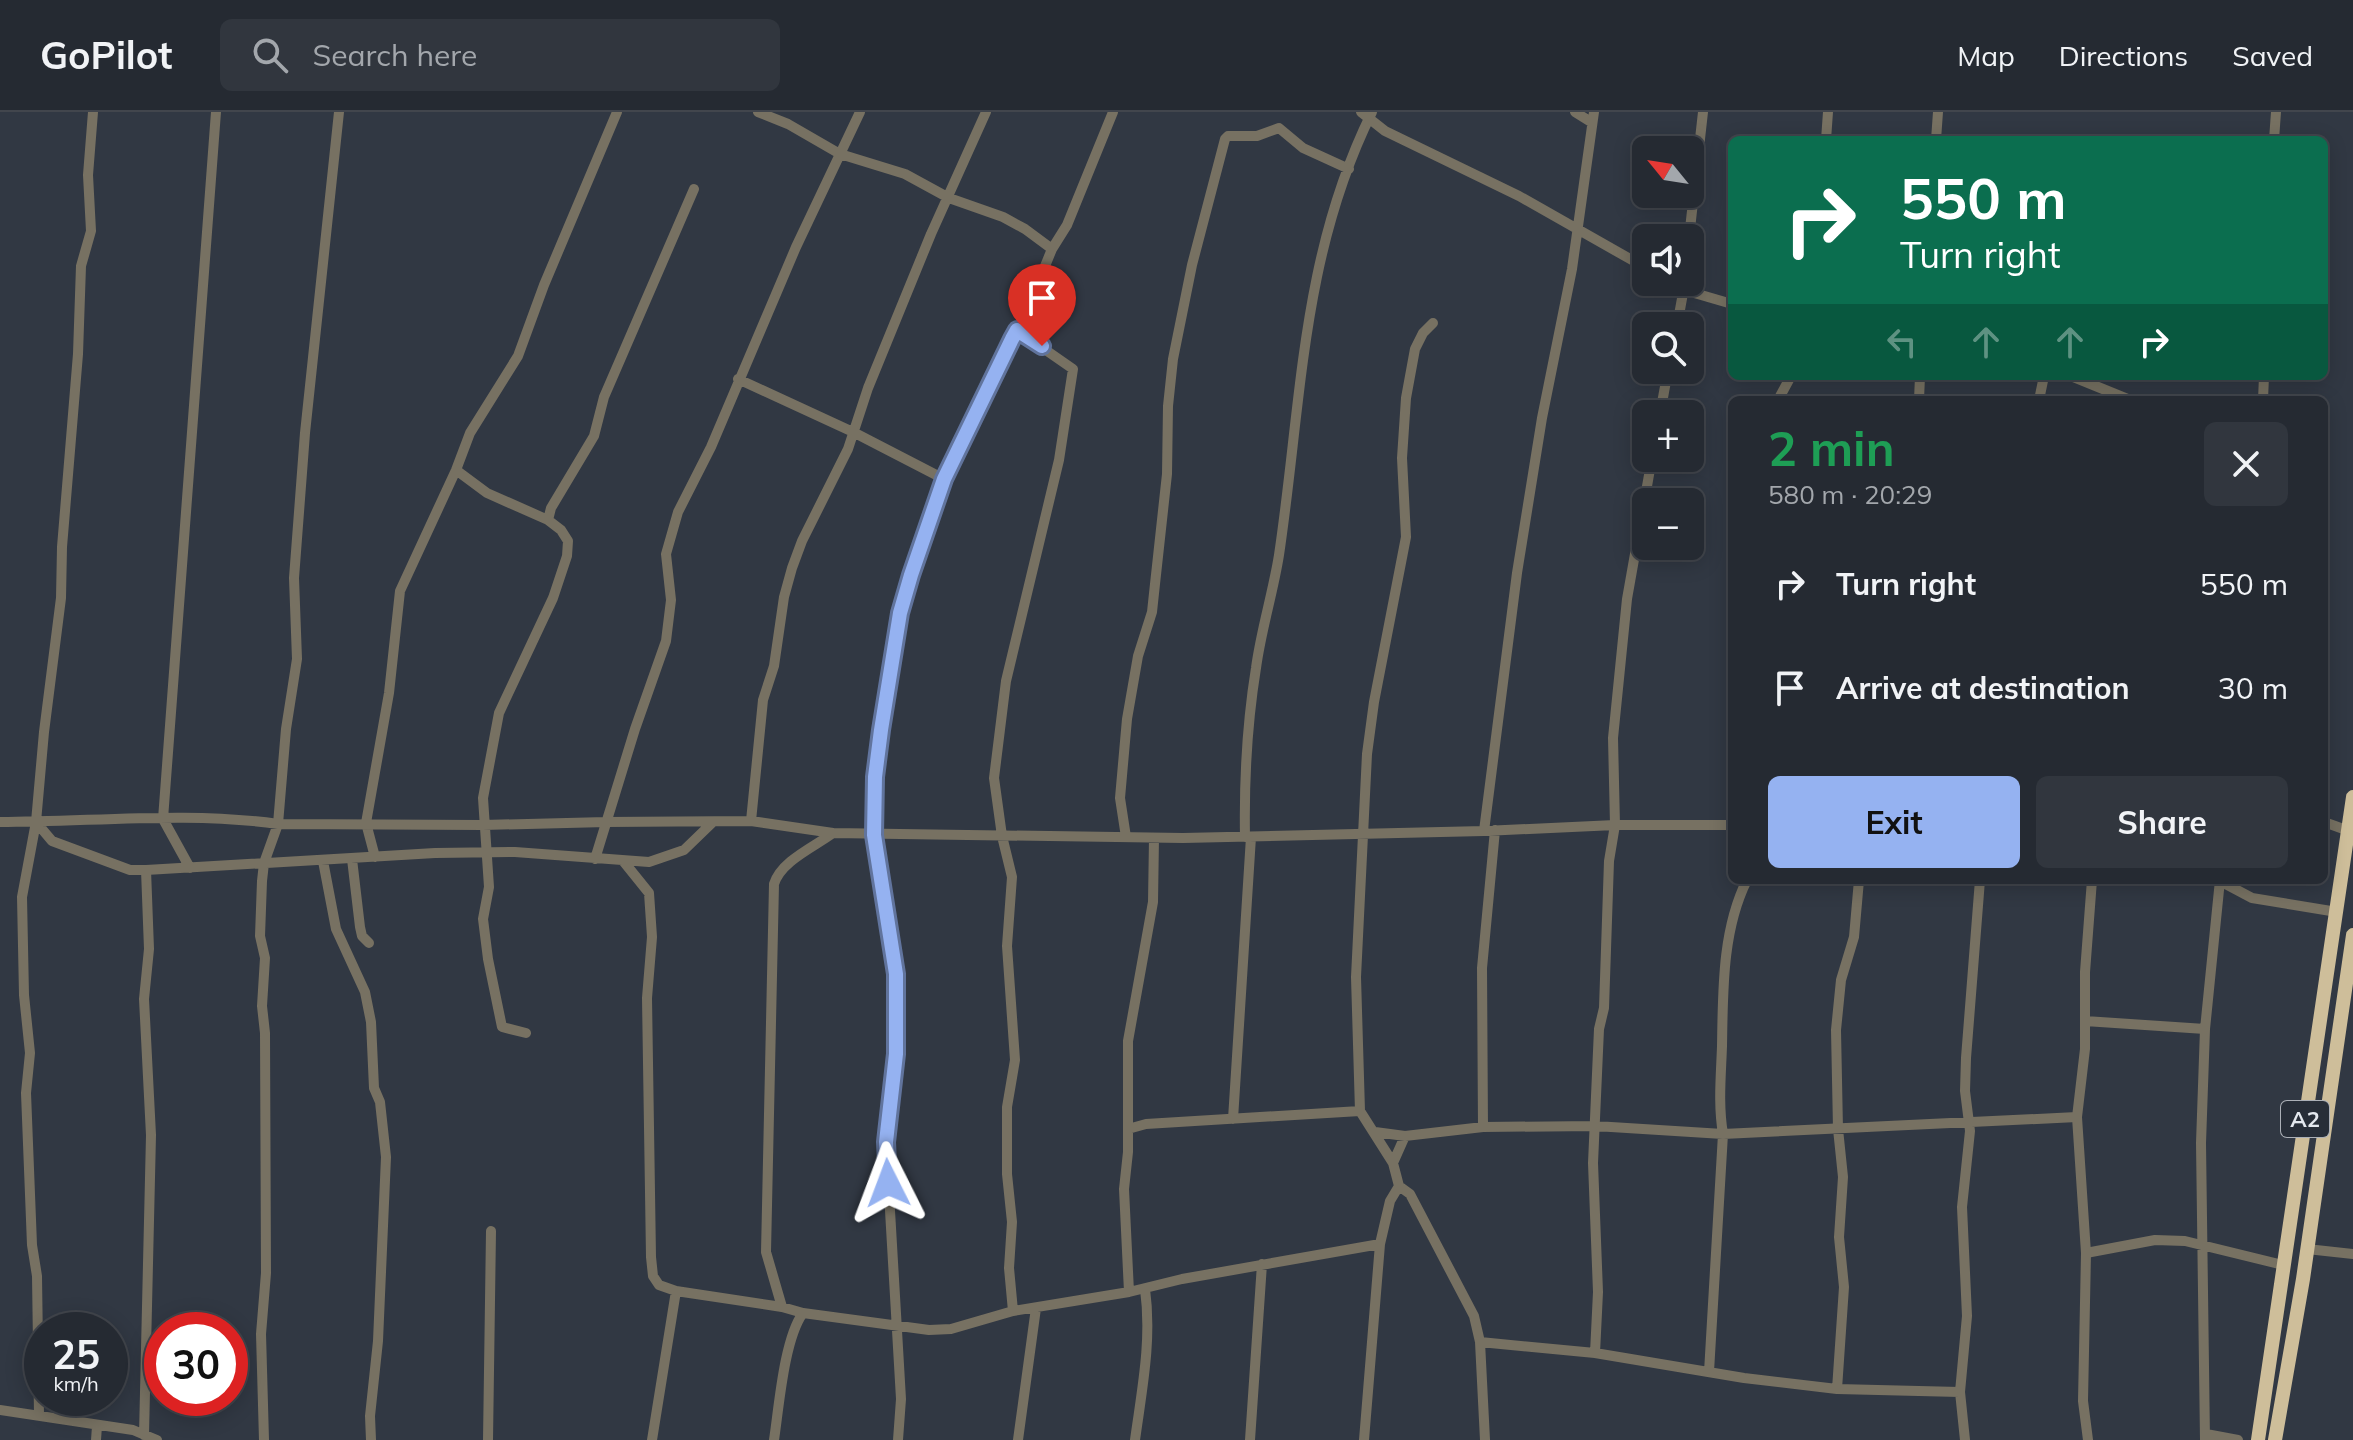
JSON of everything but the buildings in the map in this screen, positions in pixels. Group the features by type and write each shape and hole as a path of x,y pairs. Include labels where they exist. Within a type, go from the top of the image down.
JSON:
{"highway":[{"name":"A2","path":"2258,1440 2353,797"},
{"name":"A2","path":"2275,1440 2307,1249 2353,933"}],"street":[{"path":"38,1312 26,1093 30,1053 24,995 22,897 36,822 61,598 81,266 91,231 88,175 93,112"},
{"path":"190,868 163,819 216,112"},
{"path":"264,1440 261,1334 266,1273 265,1033 262,1006 265,958 260,936 264,863 278,824 286,729 297,659 294,578 305,433 339,112"},
{"path":"375,857 366,823 389,693 400,591 470,433 518,356 544,285 617,112"},
{"path":"758,112 788,124 840,154 905,174 949,198 1003,217 1052,249"},
{"path":"595,859 666,641 671,600 666,554 674,524 860,112"},
{"path":"751,821 763,700 774,666 784,597 802,541 848,449 868,388 986,112"},
{"path":"898,1440 901,1399 886,1142 896,1054 896,974 874,835 879,746 900,613 944,479 1017,330 1052,249 1067,225 1113,112"},
{"path":"1483,1127 1482,968 1489,831 1517,573 1542,418 1572,269 1592,117 1575,112"},
{"path":"1691,224 1703,112"},
{"path":"1826,136 1828,112"},
{"path":"1936,136 1938,112"},
{"path":"2274,136 2276,112"},
{"path":"1233,1119 1248,837 1243,777 1256,666 1279,558 1302,359 1324,237 1367,114 1385,131 1519,196 1632,260"},
{"path":"1126,837 1120,798 1127,719 1138,656 1152,612 1167,474 1168,406 1173,359 1192,265 1225,139 1228,136 1257,136 1279,128 1303,148 1349,169"},
{"path":"548,520 551,508 594,436 604,397 694,189"},
{"path":"1704,294 1728,302"},
{"path":"1433,323 1423,333 1415,349 1410,370 1402,458 1406,537 1367,754 1356,977 1360,1111 1393,1163 1399,1186 1410,1194 1474,1316 1480,1342 1485,1440"},
{"path":"1013,1311 1009,1268 1012,1222 1007,1174 1007,1107 1015,1060 1007,946 1012,877 1002,836 994,778 1006,681 1059,460 1073,369 1017,330"},
{"path":"738,379 853,432 944,479"},
{"path":"2081,380 2120,396"},
{"path":"456,470 487,493 548,520 561,530 568,541 567,556 537,636 499,713 483,798 489,887 483,919 499,1019 502,1027 526,1033"},
{"path":"1595,1353 1598,1292 1593,1163 1599,1029 1604,1008 1609,861 1615,825 1613,738 1627,599 1650,472"},
{"path":"0,822 163,819 278,824 483,825 751,821 833,833 874,835 1154,838 1489,831 1615,825 1728,825"},
{"path":"36,822 52,841 130,870 487,852 649,862 668,857 691,845 713,822"},
{"path":"2328,823 2349,831"},
{"path":"782,1307 766,1252 774,884 776,875 784,867 833,833"},
{"path":"1129,1292 1124,1189 1128,1041 1153,902 1154,838"},
{"path":"352,859 362,936 369,943"},
{"path":"323,861 336,929 365,992 371,1022 374,1088 380,1102 386,1157 371,1440"},
{"path":"624,862 649,893 652,937 647,998 652,1267 659,1285 676,1291 803,1313 929,1330 951,1329 1013,1311 1380,1244"},
{"path":"144,1435 151,1135 144,999 149,949 146,870"},
{"path":"1709,1372 1723,1134 1718,1106 1722,992 1730,934 1746,884"},
{"path":"1837,1389 1844,1287 1839,1237 1843,1177 1838,1129 1836,1030 1838,1000 1854,937 1859,884"},
{"path":"1965,1440 1960,1392 1967,1316 1962,1207 1970,1131 1967,1121 1966,1058 1980,884"},
{"path":"2088,1440 2083,1401 2086,1253 2077,1117 2085,1049 2085,972 2092,884"},
{"path":"2220,884 2205,1029 2201,1143 2206,1437 2238,1440"},
{"path":"2226,884 2252,898 2337,912"},
{"path":"2334,928 2353,933"},
{"path":"2085,1021 2205,1029"},
{"path":"1128,1129 1146,1124 1360,1111"},
{"path":"1375,1132 1405,1136 1483,1127 1595,1126 1723,1134 2077,1117"},
{"path":"1393,1163 1405,1136"},
{"path":"1364,1440 1380,1244 1390,1201 1399,1186"},
{"path":"488,1440 491,1231"},
{"path":"2086,1253 2155,1240 2185,1241 2283,1265"},
{"path":"2307,1249 2353,1254"},
{"path":"1250,1440 1262,1264"},
{"path":"1135,1440 1148,1347 1145,1289"},
{"path":"652,1440 676,1291"},
{"path":"1018,1440 1036,1308"},
{"path":"774,1440 791,1338 803,1313"},
{"path":"1480,1342 1595,1353 1837,1389 1960,1392"},
{"path":"0,1410 24,1413"},
{"path":"44,1416 133,1430 157,1440"},
{"path":"96,1440 97,1426"}],"route":[{"path":"888,1183 886,1142 896,1054 896,974 874,835 875,777 900,613 944,479 1012,339 1017,330 1042,346"}]}
